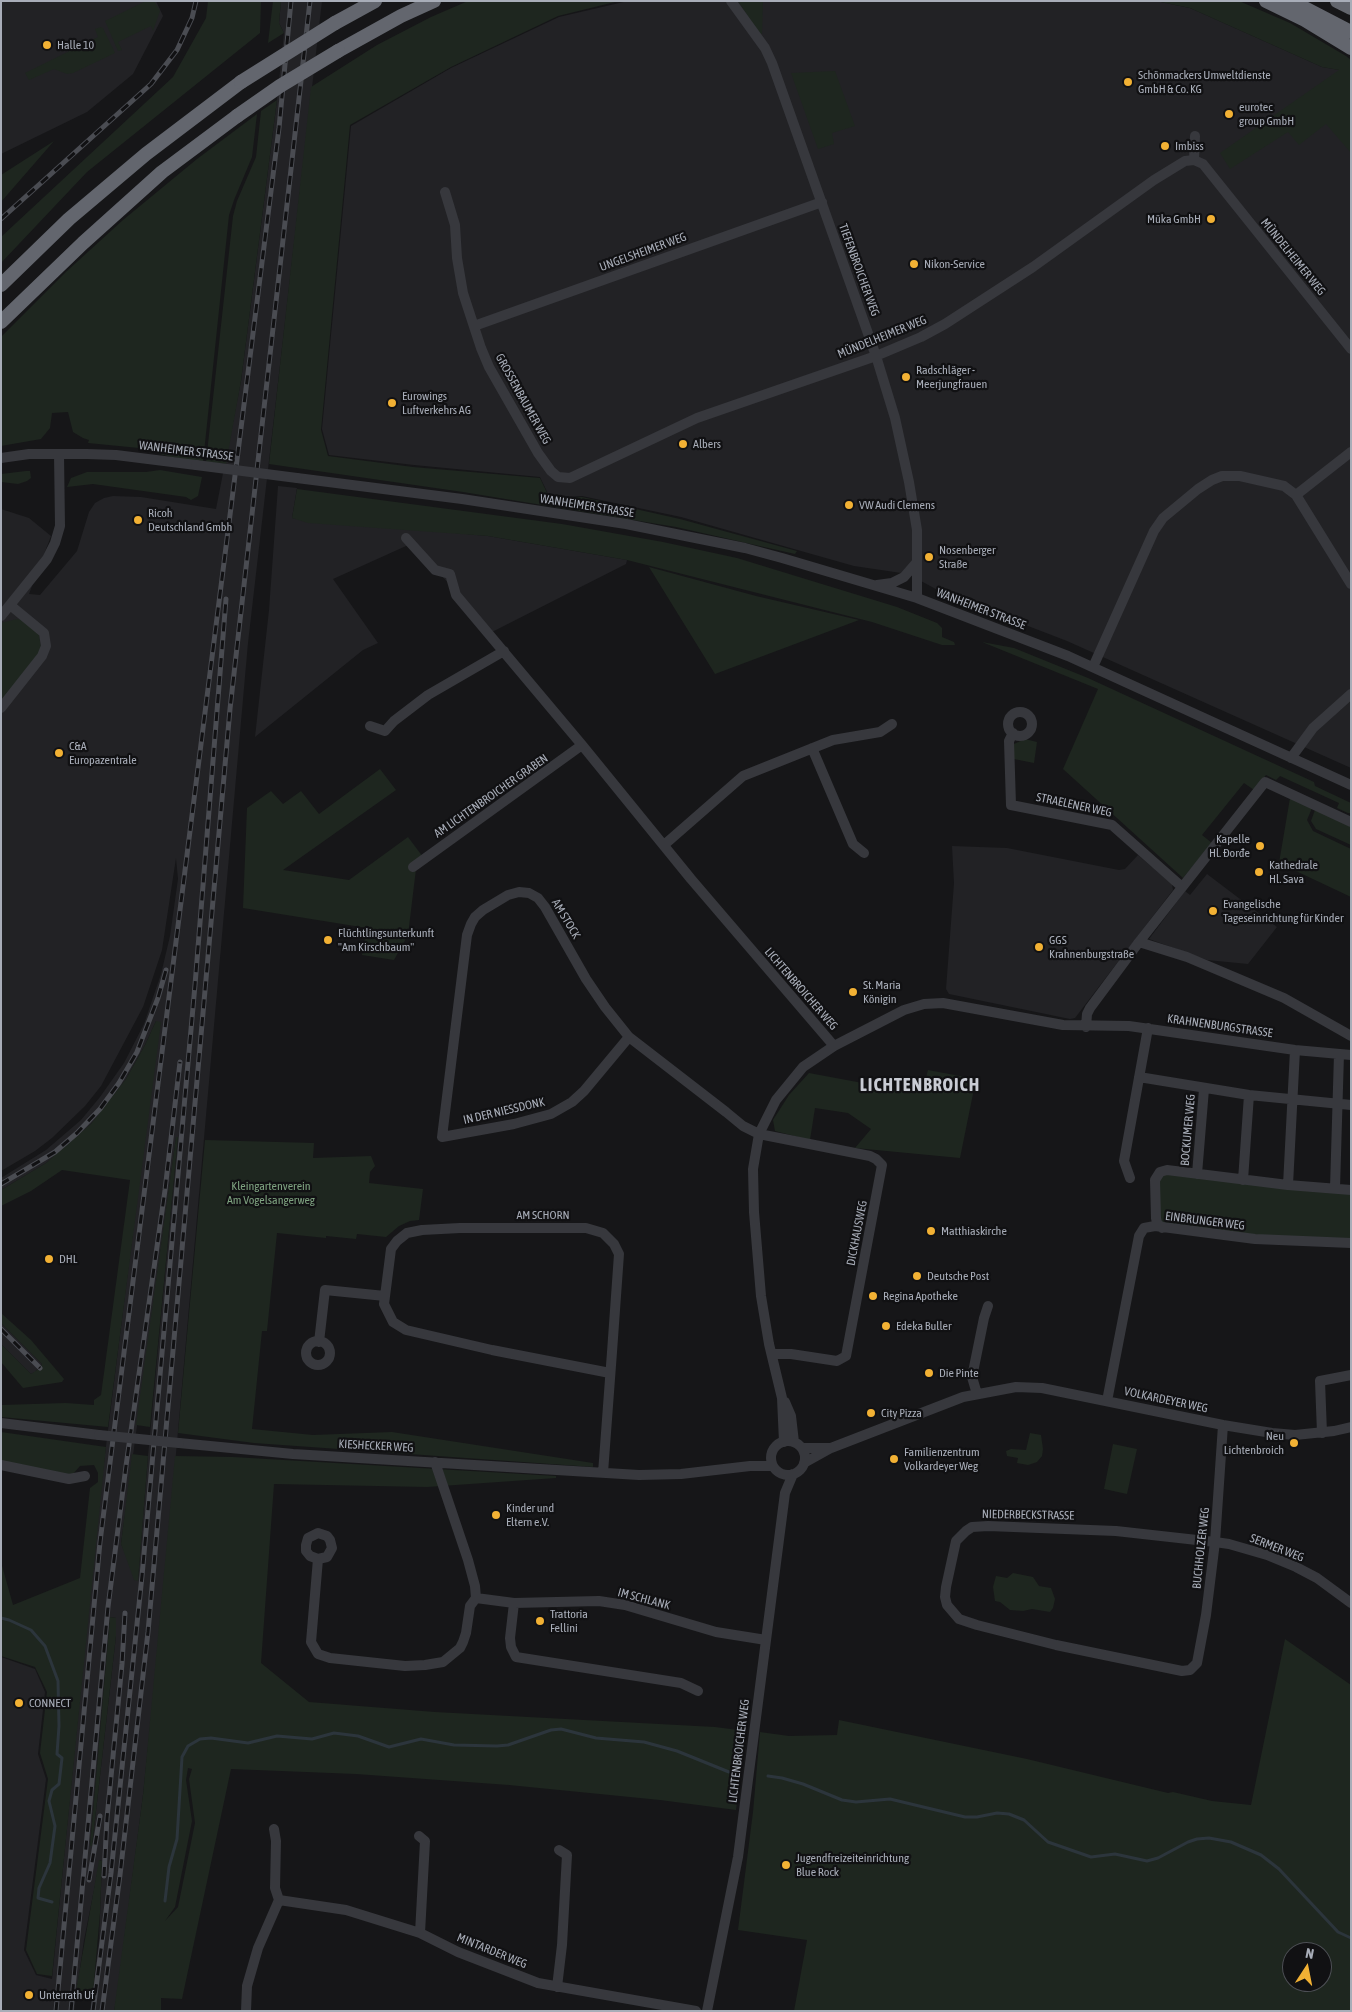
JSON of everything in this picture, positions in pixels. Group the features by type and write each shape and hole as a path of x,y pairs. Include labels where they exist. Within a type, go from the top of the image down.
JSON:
{"highway":[{"path":"1,285 69,219 146,154 241,82 335,23 375,1"},
{"path":"1,322 83,243 162,172 237,116 280,86 338,51 401,16 434,1"},
{"path":"1266,1 1304,20 1351,48"},
{"path":"1291,1 1351,32"},
{"path":"1337,1 1351,8"}],"street":[{"name":"TIEFENBROICHER WEG","path":"731,1 765,48 772,63 876,356 895,418 909,482 917,530 917,598"},
{"path":"1194,160 1195,136"},
{"name":"MÜNDELHEIMER WEG","path":"551,472 558,477 570,478 714,411 876,356 921,337 945,324 1033,267 1176,165 1185,161 1194,160 1203,164 1351,349"},
{"name":"GROSSENBAUMER WEG","path":"445,192 455,225 457,258 463,293 489,368 551,472"},
{"name":"UNGELSHEIMER WEG","path":"474,326 822,202"},
{"path":"1296,495 1351,452"},
{"name":"WANHEIMER STRASSE","path":"1,458 29,454 116,455 462,499 626,524 745,548 917,598 1093,667 1351,785"},
{"path":"1,616 47,558 58,535 60,504 59,454"},
{"path":"1093,667 1154,531 1163,518 1198,489 1222,476 1240,476 1284,486 1296,495 1351,584"},
{"name":"LICHTENBROICHER WEG","path":"406,538 435,570 450,574 456,595 664,846 834,1046 803,1067 776,1100 759,1134 753,1169 754,1212 761,1296 782,1398 791,1416 793,1444"},
{"path":"872,585 882,585 897,580 910,572 917,562"},
{"path":"1,708 42,656 46,646 44,633 10,605"},
{"path":"370,726 385,731 394,720 428,695 504,651"},
{"path":"1291,758 1313,728 1351,694"},
{"path":"664,846 743,776 834,740 880,732 892,724"},
{"name":"STRAELENER WEG","path":"1013,733 1009,742 1011,805 1112,824 1182,887"},
{"name":"AM LICHTENBROICHER GRABEN","path":"414,867 582,745"},
{"path":"812,748 853,844 864,853"},
{"path":"1086,1027 1086,1014 1090,1008 1139,942 1266,782 1351,822"},
{"name":"AM STOCK","path":"442,1137 468,935 475,917 508,895 519,892 529,893 538,898 545,906 586,979 629,1037 743,1126 759,1134"},
{"path":"1139,942 1186,957 1276,994 1351,1036"},
{"name":"KRAHNENBURGSTRASSE","path":"834,1046 904,1010 924,1004 943,1003 1063,1025 1086,1027 1129,1026 1295,1050 1351,1055"},
{"path":"1130,1178 1124,1161 1148,1028"},
{"name":"IN DER NIESSDONK","path":"442,1137 514,1124 551,1114 572,1102 584,1091 629,1037"},
{"path":"1288,1185 1295,1050"},
{"path":"1336,1188 1339,1054"},
{"name":"BOCKUMER WEG","path":"1138,1077 1250,1096 1351,1105"},
{"name":"BOCKUMER WEG","path":"1197,1174 1204,1089"},
{"path":"1243,1180 1250,1096"},
{"name":"DICKHAUSWEG","path":"759,1134 870,1156 880,1162 882,1169 846,1356 836,1361 791,1354 772,1354"},
{"name":"BOCKUMER WEG","path":"1162,1228 1157,1223 1156,1218 1155,1180 1158,1175 1168,1170 1288,1185 1351,1190"},
{"name":"EINBRUNGER WEG","path":"1107,1401 1139,1236 1144,1228 1150,1226 1255,1239 1351,1243"},
{"name":"AM SCHORN","path":"603,1473 610,1373 618,1254 614,1244 603,1233 586,1228 522,1227 422,1230 407,1233 396,1241 391,1248 384,1304 394,1322 406,1330 492,1350 610,1373"},
{"path":"319,1342 325,1290 385,1296"},
{"path":"976,1394 972,1377 988,1306"},
{"path":"1322,1432 1320,1380 1351,1375"},
{"name":"VOLKARDEYER WEG","path":"793,1474 801,1469 804,1463 831,1448 963,1397 1016,1387 1042,1388 1223,1425 1295,1435 1351,1427"},
{"name":"KIESHECKER WEG","path":"1,1423 99,1435 294,1454 639,1475 673,1474 750,1466 761,1463 772,1452"},
{"name":"BUCHHOLZER WEG","path":"1190,1670 1196,1663 1206,1615 1215,1542 1223,1425"},
{"path":"793,1474 786,1475 776,1469 772,1452 777,1446 793,1444 805,1455 804,1463"},
{"name":"VOLKARDEYER WEG","path":"793,1444 831,1448"},
{"path":"318,1559 311,1642 318,1654 330,1658 404,1666 444,1662 460,1648 463,1642 470,1606 476,1598 468,1560 434,1462"},
{"path":"1,1465 68,1479 85,1476"},
{"name":"KIESHECKER WEG","path":"750,1466 776,1469"},
{"name":"LICHTENBROICHER WEG","path":"776,1469 785,1493"},
{"name":"LICHTENBROICHER WEG","path":"707,2011 738,1857 785,1493 793,1474"},
{"name":"NIEDERBECKSTRASSE","path":"1190,1670 1182,1671 1056,1645 959,1619 947,1605 945,1597 954,1548 956,1541 966,1531 972,1528 988,1526 1116,1531 1215,1542"},
{"name":"SERMER WEG","path":"1215,1542 1247,1548 1296,1567 1316,1578 1351,1604"},
{"name":"IM SCHLANK","path":"476,1598 514,1603 579,1600 616,1603 716,1632 766,1640"},
{"path":"514,1603 510,1638 511,1647 516,1657 681,1683 698,1691"},
{"path":"246,2011 247,1986 258,1948 279,1900 275,1888 276,1841 274,1829"},
{"path":"419,1836 425,1841 420,1933"},
{"path":"557,1987 562,1945 566,1855 559,1850"},
{"name":"MINTARDER WEG","path":"279,1900 346,1910 420,1933 466,1955 538,1983 696,2011"}],"shaded area":[{"path":"1,1 156,1 163,16 133,74 87,112 1,154"},
{"path":"281,1 322,1 248,643 161,1622 143,1795 117,1996 114,2011 90,2011 99,1941 102,1861 100,1860 84,1940 74,2011 1,2011 1,1657 35,1669 45,1692 38,1754 46,1779 24,1950 36,1975 52,1979 99,1502 145,1135 156,1021 126,1079 85,1131 46,1163 1,1190 1,1178 46,1150 81,1120 124,1063 144,1024 161,974 170,936 178,879 176,858 162,950 143,1007 101,1086 85,1106 52,1138 35,1151 1,1171 1,509 29,518 51,536 29,594 40,595 77,551 89,512 95,503 104,498 113,496 141,497 216,509 241,381 277,100 284,33 279,23","holes":["178,1137 148,1456 138,1580 121,1544 176,1138","110,1617 116,1618 116,1636 92,1846 90,1846"]},
{"path":"628,1 1156,1 1190,8 1322,67 1340,70 1351,81 1351,768 1067,641 945,594 908,574 854,566 681,517 582,496 550,498 540,477 329,455 322,429 351,126 451,68 559,17"},
{"path":"278,486 297,488 292,518 488,536 627,560 626,564 492,632 415,546 406,546 333,579 378,643 363,650 255,737 269,610"},
{"name":"GGS Krahnenburgstraße","path":"952,846 1007,848 1119,870 1125,869 1138,855 1172,884 1173,890 1075,1018 1070,1019 949,994 946,989 954,883"},
{"name":"Evangelische Tageseinrichtung für Kinder","path":"1207,874 1277,927 1248,964 1207,960 1149,939 1185,891 1190,895"},
{"path":"1,1323 42,1364 35,1372 31,1374 1,1344"}],"green space":[{"path":"146,1 154,1 160,11 153,31 151,26 118,42 122,50 118,51 105,21"},
{"path":"208,1 261,1 260,33 87,172 1,263 1,237 173,77 206,18"},
{"path":"273,1 281,1 279,23 284,33 268,43"},
{"path":"468,1 619,1 558,16 451,67 350,125 321,430 328,456 413,467 540,478 550,499 582,497 680,519 797,551 795,554 676,527 463,492 269,464 311,87 377,45 431,17"},
{"path":"738,1 763,1 762,34 759,33"},
{"path":"1156,1 1239,1 1290,23 1346,56 1351,60 1351,153 1326,124 1299,145 1288,132 1230,169 1220,153 1339,70 1322,67 1190,8"},
{"path":"101,27 115,53 73,73 67,74 54,69 29,80 25,73 98,37 95,29"},
{"path":"835,71 855,126 832,133 834,144 818,149 791,73"},
{"path":"277,100 241,381 226,464 206,462 233,216 237,201 256,157 261,111"},
{"path":"257,114 252,157 229,215 203,462 171,457 139,448 88,443 89,440 73,432 68,412 52,413 50,428 41,439 1,446 1,337 67,271 123,220 197,159"},
{"path":"54,141 1,202 1,175"},
{"path":"160,470 202,477 198,496 191,500 186,497 93,484 67,487 71,478 87,472 146,472"},
{"path":"30,471 31,478 27,481 18,484 1,482 1,474"},
{"path":"297,489 562,524 663,542 737,558 897,607 937,623 942,628 942,637 954,642 955,645 942,645 872,622 627,560 488,536 308,523 292,518"},
{"path":"649,567 756,596 859,620 715,674"},
{"path":"17,619 23,620 39,635 41,647 38,656 1,703 1,623"},
{"path":"982,642 1014,648 1088,678 1314,782 1315,786 1351,803 1351,813 1337,808 1339,803 1280,776 1276,780 1266,775 1254,790 1244,783 1202,835 1212,843 1183,878 1063,769 1098,689"},
{"path":"1025,739 1037,742 1034,763 1014,759 1014,744"},
{"path":"380,769 396,790 283,870 349,880 408,837 423,857 416,869 408,935 394,960 362,955 367,928 243,908 247,808 271,791 283,804 301,791 319,814"},
{"path":"1290,798 1312,808 1307,820 1313,831 1351,849 1351,897 1279,863"},
{"path":"1315,810 1351,826 1351,845 1316,829 1311,821"},
{"path":"156,1021 161,1022 108,1427 1,1417 1,1405 66,1403 94,1405 94,1400 101,1395 130,1180 62,1170 31,1191 1,1206 1,1190 46,1163 91,1124 126,1079"},
{"path":"928,1070 976,1079 960,1158 855,1148 871,1129 848,1113 815,1108 810,1140 775,1131 773,1120 789,1095 809,1073 900,1090 924,1085"},
{"path":"176,1137 178,1137 150,1427 136,1425"},
{"name":"Kleingartenverein Am Vogelsangerweg","path":"205,1140 314,1143 313,1158 371,1156 375,1166 370,1172 369,1183 423,1189 419,1220 410,1221 399,1226 386,1237 357,1234 356,1239 326,1236 326,1238 277,1233 267,1331 262,1331 252,1429 313,1435 392,1432 593,1463 593,1467 254,1443 178,1433"},
{"path":"1160,1172 1351,1190 1351,1243 1318,1242 1157,1223"},
{"path":"1,1313 31,1340 64,1379 62,1382 23,1388 1,1362 1,1344 31,1374 40,1368 42,1364 1,1323"},
{"path":"1,1432 106,1447 52,1976 37,1974 26,1950 48,1779 40,1753 47,1692 35,1667 1,1656 1,1562 13,1605 80,1578 90,1488 98,1482 98,1473 94,1465 80,1466 73,1474 68,1476 1,1463"},
{"path":"1030,1433 1041,1435 1042,1456 1037,1462 1028,1465 1017,1463 1018,1458 1007,1456 1006,1451 1011,1449 1026,1450"},
{"path":"1113,1444 1137,1449 1127,1494 1104,1489"},
{"path":"132,1454 148,1456 138,1581 134,1580 121,1544"},
{"path":"175,1456 233,1457 556,1476 556,1478 427,1487 274,1484 261,1663 309,1702 435,1712 715,1727 746,1731 736,1810 660,1800 509,1785 356,1774 231,1769 182,1999 161,1998 161,2011 114,2011 143,1795","holes":["188,1768 192,1769 189,1779 195,1823 178,1907 165,1921 175,1907 192,1821 186,1780"]},
{"path":"1013,1573 1033,1577 1039,1586 1051,1588 1055,1599 1050,1612 1032,1609 1023,1611 1010,1610 1000,1602 995,1601 993,1587 996,1576 1007,1578"},
{"path":"110,1617 116,1618 116,1636 92,1846 90,1846 95,1789"},
{"path":"1285,1639 1351,1685 1351,2011 794,2011 807,1940 738,1930 753,1812 760,1732 789,1736 837,1735 839,1720 1027,1759 1168,1793 1173,1792 1212,1801 1251,1805"},
{"path":"99,1860 102,1861 100,1913 93,1993 76,1991"}],"waterway":[{"path":"1,1618 31,1630 45,1646 58,1681 59,1726 57,1754 62,1758 59,1784 52,1790 49,1801 55,1826 50,1863 39,1888 38,1898 52,1902"},
{"path":"165,1901 169,1867 177,1839 182,1757 188,1746 200,1739 211,1738 248,1743 277,1736 312,1739 334,1733 358,1736 389,1747 421,1739 454,1745 497,1746 508,1745 551,1730 561,1729 596,1738 644,1742 677,1751 729,1772"},
{"path":"768,1776 803,1784 842,1800 856,1802 890,1799 965,1817 997,1813 1009,1814 1024,1820 1048,1842 1091,1857 1115,1854 1147,1861 1158,1858 1197,1839 1209,1838 1231,1842 1261,1855 1279,1869 1338,1932 1351,1938"}],"railway":[{"path":"1,219 151,84 177,50 192,18 196,1"},
{"path":"56,2011 100,1542 279,128 291,1"},
{"path":"102,2011 148,1632 230,709 310,1"},
{"path":"93,2011 111,1873 142,1576 195,985 226,599"},
{"path":"1,1184 55,1152 100,1109 119,1083 137,1052 158,998 166,970"},
{"path":"71,2011 108,1607 165,1190 180,1062"},
{"path":"1,1329 40,1368"},
{"path":"104,1876 107,1818 125,1613"},
{"path":"89,1880 100,1816"}],"place":[{"name":"Halle 10","path":"47,45"},
{"name":"Schönmackers Umweltdienste GmbH & Co. KG","path":"1128,82"},
{"name":"eurotec group GmbH","path":"1229,114"},
{"name":"Imbiss","path":"1165,146"},
{"name":"Müka GmbH","path":"1211,219"},
{"name":"Nikon-Service","path":"914,264"},
{"name":"Radschläger - Meerjungfrauen","path":"906,377"},
{"name":"Eurowings Luftverkehrs AG","path":"392,403"},
{"name":"Albers","path":"683,444"},
{"name":"VW Audi Clemens","path":"849,505"},
{"name":"Ricoh Deutschland Gmbh","path":"138,520"},
{"name":"Nosenberger Straße","path":"929,557"},
{"name":"C&A Europazentrale","path":"59,753"},
{"name":"Kapelle Hl. Đorđe","path":"1260,846"},
{"name":"Kathedrale Hl. Sava","path":"1259,872"},
{"name":"Evangelische Tageseinrichtung für Kinder","path":"1213,911"},
{"name":"Flüchtlingsunterkunft \"Am Kirschbaum\"","path":"328,940"},
{"name":"GGS Krahnenburgstraße","path":"1039,947"},
{"name":"St. Maria Königin","path":"853,992"},
{"name":"Matthiaskirche","path":"931,1231"},
{"name":"DHL","path":"49,1259"},
{"name":"Deutsche Post","path":"917,1276"},
{"name":"Regina Apotheke","path":"873,1296"},
{"name":"Edeka Buller","path":"886,1326"},
{"name":"Die Pinte","path":"929,1373"},
{"name":"City Pizza","path":"871,1413"},
{"name":"Neu Lichtenbroich","path":"1294,1443"},
{"name":"Familienzentrum Volkardeyer Weg","path":"894,1459"},
{"name":"Kinder und Eltern e.V.","path":"496,1515"},
{"name":"Trattoria Fellini","path":"540,1621"},
{"name":"CONNECT","path":"19,1703"},
{"name":"Jugendfreizeiteinrichtung Blue Rock","path":"786,1865"},
{"name":"Unterrath Uf","path":"29,1995"}],"district":[{"name":"LICHTENBROICH","path":"920,1085"}]}
